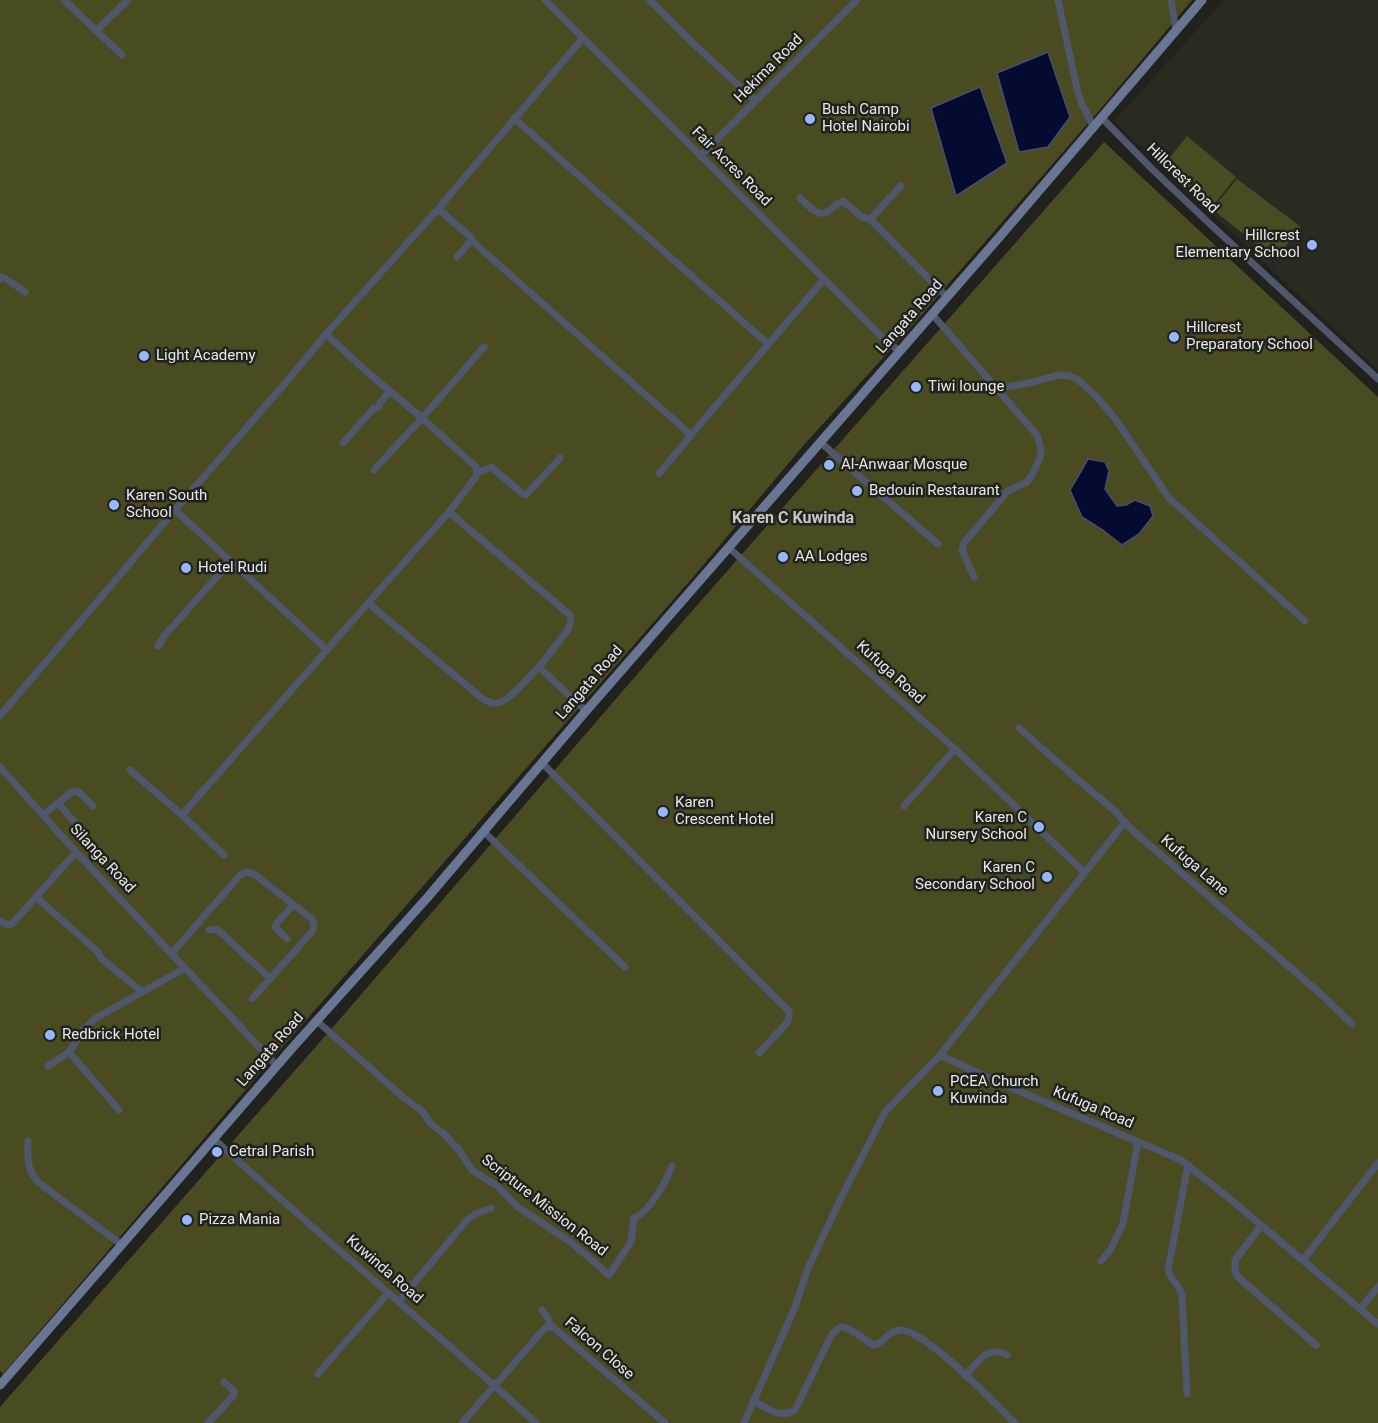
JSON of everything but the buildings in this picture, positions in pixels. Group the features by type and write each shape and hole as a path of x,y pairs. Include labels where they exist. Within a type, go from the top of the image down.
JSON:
{"main road":[{"name":"Langata Road","path":"0,1385 277,1066 420,907 586,711 1094,128 1202,0"}],"street":[{"path":"64,0 122,55"},
{"path":"96,31 128,0"},
{"name":"Fair Acres Road","path":"545,0 899,351"},
{"path":"650,0 756,101"},
{"name":"Hekima Road","path":"700,156 857,0"},
{"path":"1171,0 1176,30"},
{"path":"1060,1 1065,38 1077,89 1094,128"},
{"path":"0,716 326,334 438,209 583,38"},
{"path":"514,118 768,344"},
{"name":"Hillcrest Road","path":"1102,118 1210,224 1378,379"},
{"path":"870,219 901,186"},
{"path":"800,198 820,214 826,213 837,203 843,201 861,218 870,219 947,297"},
{"path":"438,209 692,435"},
{"path":"457,257 471,240"},
{"path":"0,279 5,278 25,292"},
{"path":"659,474 824,279"},
{"path":"932,314 1030,426 1037,435 1041,449 1040,458 1027,482 1008,491 964,543 962,550 974,577"},
{"path":"182,814 448,512 477,473 474,464 326,334"},
{"path":"374,470 484,347"},
{"path":"996,389 1059,375 1077,379 1114,417 1169,498 1305,621"},
{"path":"343,443 374,408 378,408 389,391"},
{"path":"820,442 938,544"},
{"path":"477,473 491,467 523,495 526,495 560,458"},
{"path":"175,510 327,650"},
{"path":"368,603 483,699 492,703 499,703 510,695 538,667 568,630 570,615 448,512"},
{"name":"Kufuga Road","path":"728,547 955,748 1084,872"},
{"path":"158,646 165,635 230,562"},
{"path":"538,667 586,711"},
{"name":"Kufuga Lane","path":"1019,728 1114,810 1130,828 1352,1024"},
{"path":"904,806 955,748"},
{"path":"542,763 789,1011 787,1023 759,1053"},
{"name":"Silanga Road","path":"0,767 76,852 277,1066"},
{"path":"130,770 182,814 224,855"},
{"path":"43,815 73,791 79,792 93,806"},
{"path":"57,803 78,826"},
{"path":"744,1423 795,1307 808,1268 885,1112 940,1055 1125,822"},
{"path":"484,832 625,967"},
{"path":"0,921 8,926 12,924 76,852"},
{"path":"172,954 206,913 244,873 254,874 315,924 313,930 252,999"},
{"path":"36,897 98,952 101,958 142,992"},
{"path":"287,939 275,927 293,905"},
{"path":"209,930 219,932 270,978"},
{"path":"48,1066 69,1052 84,1029 96,1018 185,968"},
{"name":"Scripture Mission Road","path":"317,1021 422,1112 459,1150 472,1170 497,1186 518,1207 572,1243 609,1275 631,1242 634,1218 639,1216 658,1193 672,1166"},
{"path":"69,1052 119,1110"},
{"name":"Kufuga Road","path":"940,1055 1003,1085 1181,1160 1378,1324"},
{"name":"Kuwinda Road","path":"214,1139 536,1423"},
{"path":"28,1141 29,1168 39,1183 122,1245"},
{"path":"1101,1261 1111,1249 1123,1223 1138,1142"},
{"path":"1303,1260 1378,1162"},
{"path":"1187,1394 1181,1291 1168,1270 1188,1166"},
{"path":"399,1301 468,1219 491,1208"},
{"path":"1261,1226 1235,1260 1237,1276 1316,1345"},
{"path":"1360,1309 1378,1287"},
{"path":"318,1374 388,1293"},
{"path":"543,1310 550,1326"},
{"name":"Falcon Close","path":"462,1423 545,1328 550,1326 665,1423"},
{"path":"754,1401 782,1415 795,1410 832,1334 840,1327 848,1329 873,1345 879,1344 890,1333 899,1330 917,1335 946,1357 1015,1423"},
{"path":"965,1376 985,1354 1000,1351 1006,1355"},
{"path":"208,1423 234,1395 234,1391 224,1382"}],"shaded area":[{"path":"0,0 1192,0 1103,106 911,327 803,446 694,576 259,1074 3,1374 0,1371"},
{"name":"Hillcrest Elementary School","path":"1224,0 1378,0 1378,370 1114,121"},
{"path":"1187,136 1236,177 1212,207 1163,166"},
{"path":"1104,142 1378,397 1378,1423 0,1423 0,1407 340,1019 671,635"},
{"path":"1237,179 1301,227 1275,259 1212,209"}],"water":[{"path":"1048,52 1070,117 1048,147 1019,152 997,73"},
{"path":"980,87 1007,163 956,196 931,108"},
{"path":"1088,459 1105,462 1109,471 1105,489 1117,506 1126,505 1135,500 1150,506 1153,516 1139,534 1122,545 1082,517 1070,490"}],"place":[{"name":"Bush Camp Hotel Nairobi","path":"810,119"},
{"name":"Hillcrest Elementary School","path":"1312,245"},
{"name":"Hillcrest Preparatory School","path":"1174,337"},
{"name":"Light Academy","path":"144,356"},
{"name":"Tiwi lounge","path":"916,387"},
{"name":"Al-Anwaar Mosque","path":"829,465"},
{"name":"Bedouin Restaurant","path":"857,491"},
{"name":"Karen South School","path":"114,505"},
{"name":"AA Lodges","path":"783,557"},
{"name":"Hotel Rudi","path":"186,568"},
{"name":"Karen Crescent Hotel","path":"663,812"},
{"name":"Karen C Nursery School","path":"1039,827"},
{"name":"Karen C Secondary School","path":"1047,877"},
{"name":"Redbrick Hotel","path":"50,1035"},
{"name":"PCEA Church Kuwinda","path":"938,1091"},
{"name":"Cetral Parish","path":"217,1152"},
{"name":"Pizza Mania","path":"187,1220"}],"district":[{"name":"Karen C Kuwinda","path":"793,519"}]}
